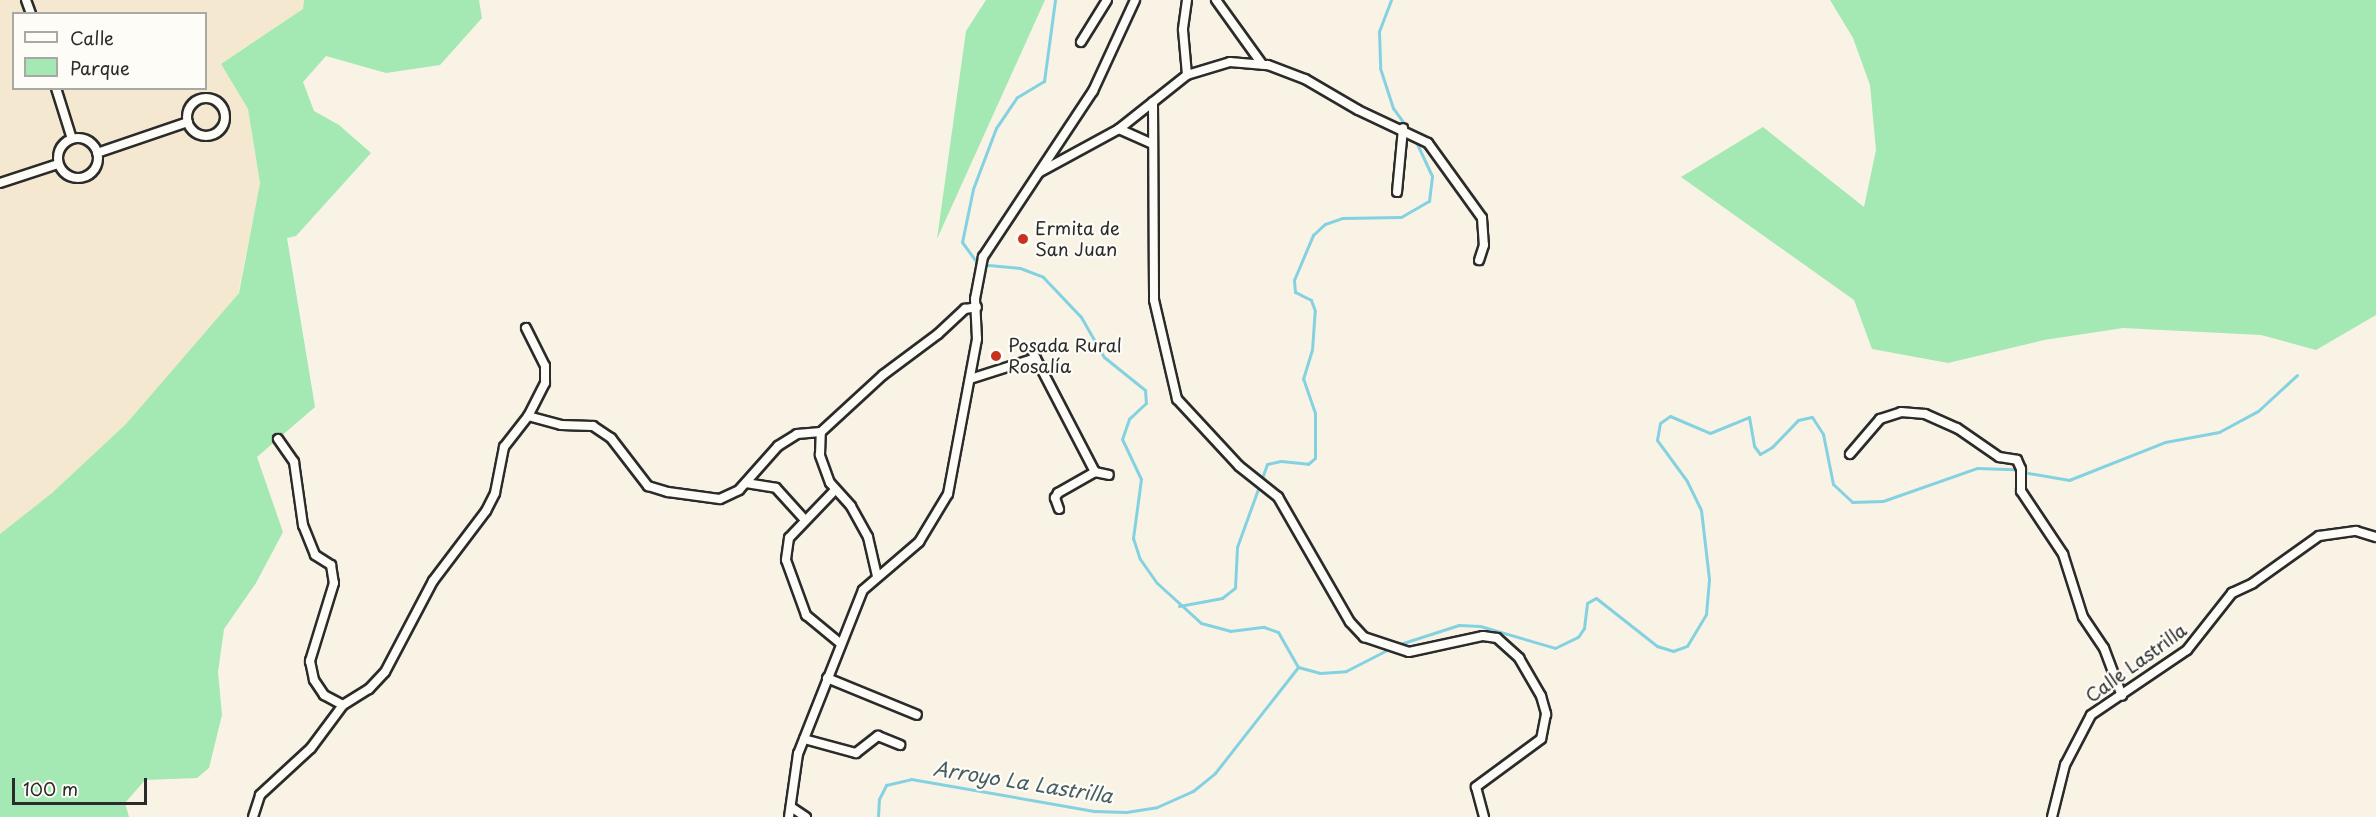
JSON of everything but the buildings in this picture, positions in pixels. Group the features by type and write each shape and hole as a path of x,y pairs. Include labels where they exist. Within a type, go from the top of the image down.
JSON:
{"street":[{"path":"1081,42 1107,0"},
{"path":"789,817 793,778 804,739 840,643 864,590 877,576 919,542 948,494 977,339 977,278 983,257 1094,91 1135,0"},
{"path":"1187,0 1183,30 1187,75"},
{"path":"1216,0 1262,64"},
{"path":"1039,172 1119,129 1187,75 1230,62 1262,64 1305,79 1358,110 1403,128 1428,143 1437,160 1476,205 1485,231 1479,260"},
{"path":"57,90 72,139"},
{"path":"201,99 216,100 224,112 223,126 211,135 197,133 188,122 190,107 201,99"},
{"path":"1153,102 1150,143 1155,173 1151,227 1154,300 1174,390 1193,420 1260,482 1288,513 1356,630 1403,652 1471,638 1497,638 1519,658 1541,696 1546,714 1542,739 1522,755 1506,762 1476,787 1484,817"},
{"path":"97,153 188,122"},
{"path":"1397,192 1403,128"},
{"path":"1119,129 1150,143"},
{"path":"72,139 88,141 97,153 95,168 83,178 68,176 58,164 60,148 72,139"},
{"path":"0,183 58,164"},
{"path":"877,576 868,537 850,506 835,490 820,455 821,432 840,410 883,375 938,334 965,309 976,307"},
{"path":"253,817 260,795 311,748 343,705 369,689 385,672 433,581 486,511 495,493 504,447 528,416 545,383 545,366 526,328"},
{"path":"1031,349 1095,472"},
{"path":"970,379 1036,358"},
{"path":"1850,454 1880,418 1901,412 1925,414 1957,428 2000,457 2017,460 2021,469 2021,491 2063,554 2083,617 2104,648 2122,696"},
{"path":"528,416 561,425 593,426 611,438 648,486 668,492 720,499 746,483 778,446 797,434 821,432"},
{"path":"278,439 294,462 303,525 315,555 331,565 334,584 310,661 314,680 324,695 343,705"},
{"path":"1059,509 1055,498 1058,493 1095,472 1109,475"},
{"path":"746,483 776,488 805,520"},
{"path":"835,490 789,538 786,560 806,615 840,643"},
{"name":"Calle Lastrilla","path":"2052,817 2065,765 2091,715 2187,650 2232,593 2253,583 2307,542 2319,536 2356,531 2376,537"},
{"path":"827,678 917,714"},
{"path":"804,739 856,753 878,736 900,745"},
{"path":"791,807 806,817"}],"shaded area":[{"path":"0,0 304,0 303,9 221,64 248,109 260,183 238,294 126,424 52,493 0,534"}],"green space":[{"path":"304,0 479,0 482,18 440,65 386,73 326,56 303,82 314,111 339,125 371,153 296,236 287,238 315,407 257,457 283,532 256,583 224,629 218,672 222,715 209,768 197,778 145,780 125,803 129,817 0,817 0,534 52,493 126,424 239,293 260,183 248,109 221,64 303,9"},
{"path":"986,0 1045,0 937,239 966,31"},
{"path":"1830,0 2376,0 2376,315 2316,350 2261,335 2123,328 2044,340 1948,363 1872,349 1854,300 1681,177 1763,127 1864,207 1876,150 1870,85 1853,38"}],"waterway":[{"path":"1055,0 1044,81 1017,97 996,128 973,189 962,242 978,264 1020,268 1043,277 1081,317 1104,357 1145,390 1146,403 1129,419 1122,439 1141,479 1133,538 1140,559 1157,583 1201,623 1230,631 1264,627 1278,632 1298,667"},
{"path":"1391,0 1379,32 1380,68 1393,108 1404,123"},
{"path":"1179,606 1222,598 1235,588 1237,547 1267,464 1281,461 1308,464 1315,458 1315,413 1303,379 1312,350 1315,311 1311,300 1295,292 1294,280 1313,235 1325,224 1342,218 1401,217 1429,201 1432,176 1416,141"},
{"name":"Arroyo La Lastrilla","path":"2028,473 2069,480 2165,442 2219,432 2258,411 2297,375"},
{"name":"Arroyo La Lastrilla","path":"1397,645 1459,625 1480,626 1555,648 1578,637 1584,628 1587,603 1596,598 1657,646 1673,651 1687,646 1706,614 1709,579 1701,510 1687,481 1657,440 1660,423 1670,416 1710,433 1749,417 1754,446 1760,454 1772,447 1798,420 1812,417 1823,434 1833,484 1852,502 1883,501 1977,468 2014,469"},
{"name":"Arroyo La Lastrilla","path":"1298,667 1320,673 1346,671 1391,648"},
{"name":"Arroyo La Lastrilla","path":"878,817 879,799 886,785 911,779 1095,811 1126,812 1157,807 1193,791 1215,773 1298,667"}],"place":[{"name":"Ermita de San Juan","path":"1023,239"},
{"name":"Posada Rural Rosalía","path":"996,356"}]}
